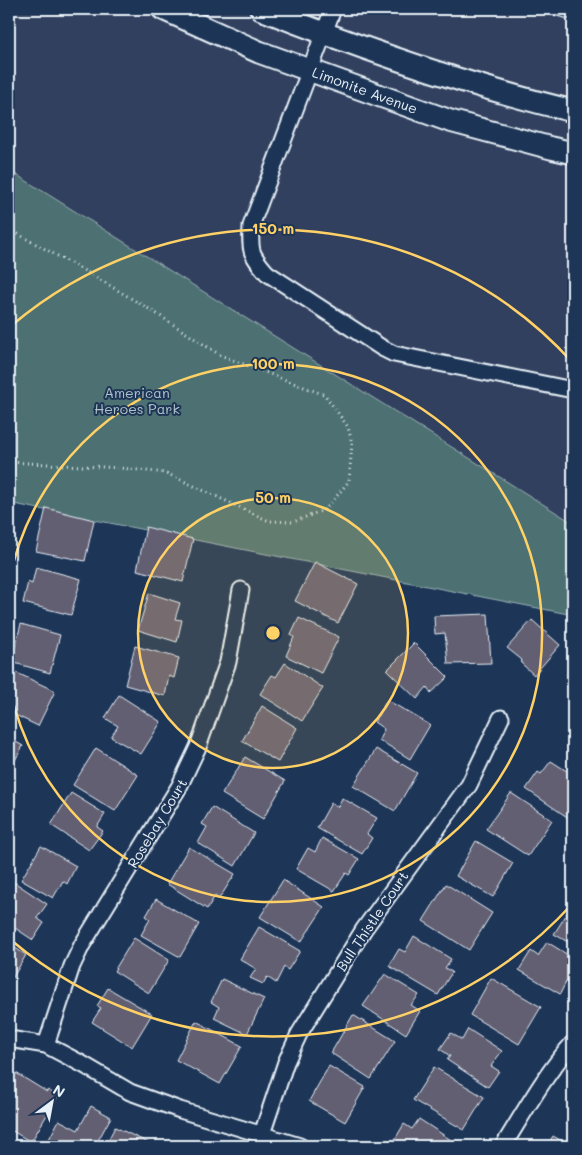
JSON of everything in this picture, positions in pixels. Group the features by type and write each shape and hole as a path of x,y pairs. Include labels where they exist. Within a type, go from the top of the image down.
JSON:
{"main road":[{"name":"Limonite Avenue","path":"163,9 259,52 450,121 573,153"},
{"path":"261,9 323,34 442,75 573,111"}],"street":[{"path":"333,9 250,226 250,247 255,261 267,273 394,354 573,390"},
{"name":"Rosebay Court","path":"46,1045 72,966 82,945 179,788 198,747 228,662 242,590"},
{"name":"Bull Thistle Court","path":"262,1134 286,1062 299,1034 364,929 469,785 501,718"},
{"path":"9,1039 46,1045 84,1064 130,1092 180,1110 300,1146"},
{"path":"504,1146 544,1081 573,1043"}],"lane":[{"path":"548,9 573,15"}],"path":[{"path":"9,229 92,275 220,354 325,395 348,427 352,443 349,481 326,508 293,522 269,521 166,473 120,468 9,462"}],"shaded area":[{"path":"9,9 573,9 573,523 9,170"}],"green space":[{"name":"American Heroes Park","path":"9,170 573,523 573,615 9,503"}],"building":[{"path":"46,508 94,520 85,561 36,551"},
{"path":"146,527 193,539 183,582 137,570"},
{"path":"315,562 358,584 338,623 295,601"},
{"path":"36,567 81,579 71,615 23,603 28,582 32,584"},
{"path":"149,593 180,603 175,619 182,620 177,642 138,630"},
{"path":"488,614 491,663 448,664 445,633 435,634 434,616"},
{"path":"299,618 339,637 321,673 286,656 294,637 291,635"},
{"path":"532,620 560,645 534,675 521,663 522,660 507,648"},
{"path":"21,624 60,635 50,673 11,662"},
{"path":"414,643 448,677 431,693 427,687 417,699 387,670"},
{"path":"135,646 179,658 174,678 169,676 165,696 125,685"},
{"path":"285,663 323,688 302,721 260,694 272,675 276,677"},
{"path":"15,672 55,691 38,726 9,712 9,683"},
{"path":"573,672 573,710 569,710 567,673"},
{"path":"119,695 161,722 141,754 111,737 118,726 105,718"},
{"path":"387,700 430,725 410,759 379,740 384,729 374,722"},
{"path":"262,706 297,728 278,762 242,741"},
{"path":"9,738 23,746 9,771"},
{"path":"573,738 573,761 570,761"},
{"path":"96,748 138,775 115,811 73,785"},
{"path":"376,749 417,773 395,811 353,786"},
{"path":"245,757 285,781 263,819 222,794"},
{"path":"551,761 573,775 573,821 526,789 538,772 541,774"},
{"path":"71,793 105,814 97,827 103,831 89,850 51,825"},
{"path":"511,793 552,820 528,856 486,829"},
{"path":"342,798 377,818 367,834 372,838 362,854 317,828 331,803 338,807"},
{"path":"212,807 254,833 235,866 198,843 207,827 202,824"},
{"path":"322,838 359,859 349,875 346,873 334,891 296,869 308,848 315,852"},
{"path":"476,841 513,863 493,897 456,876"},
{"path":"41,846 76,866 67,884 63,881 53,898 21,880"},
{"path":"189,847 235,874 219,899 215,896 207,909 167,884"},
{"path":"283,880 324,907 301,942 260,917"},
{"path":"14,882 47,904 37,918 44,923 33,940 9,924 9,891"},
{"path":"446,884 492,913 469,950 423,921"},
{"path":"156,899 199,924 180,957 141,935 150,919 146,916"},
{"path":"573,904 573,945 554,934"},
{"path":"259,927 300,951 288,970 284,967 276,983 267,977 263,984 250,978 256,969 240,959"},
{"path":"414,936 451,959 445,968 452,972 438,995 389,966 399,949 405,952"},
{"path":"134,938 169,960 149,993 114,971"},
{"path":"547,942 573,958 573,979 569,976 560,994 519,970 531,951 538,956"},
{"path":"9,944 26,955 9,984"},
{"path":"385,974 419,995 411,1005 420,1011 406,1034 363,1006"},
{"path":"491,978 541,1007 519,1044 470,1015"},
{"path":"222,979 264,999 247,1034 214,1018 219,1007 211,1002"},
{"path":"108,988 152,1014 132,1047 92,1022 101,1008 97,1006"},
{"path":"353,1015 395,1041 371,1079 331,1053"},
{"path":"196,1021 242,1046 220,1084 176,1060"},
{"path":"468,1029 502,1051 491,1066 499,1071 488,1087 447,1060 450,1056 440,1049 451,1033 462,1040"},
{"path":"329,1066 365,1087 345,1122 309,1101"},
{"path":"434,1067 484,1097 464,1130 413,1100"},
{"path":"16,1073 47,1092 48,1090 58,1096 31,1142 9,1129 9,1085"},
{"path":"91,1106 111,1117 95,1146 46,1145 59,1120 78,1130"},
{"path":"573,1112 573,1128 566,1123"},
{"path":"419,1119 451,1140 448,1146 402,1146 394,1141 404,1124 412,1129"},
{"path":"115,1127 155,1146 105,1146"},
{"path":"553,1136 571,1146 547,1146"},
{"path":"171,1140 181,1146 167,1146"}]}
